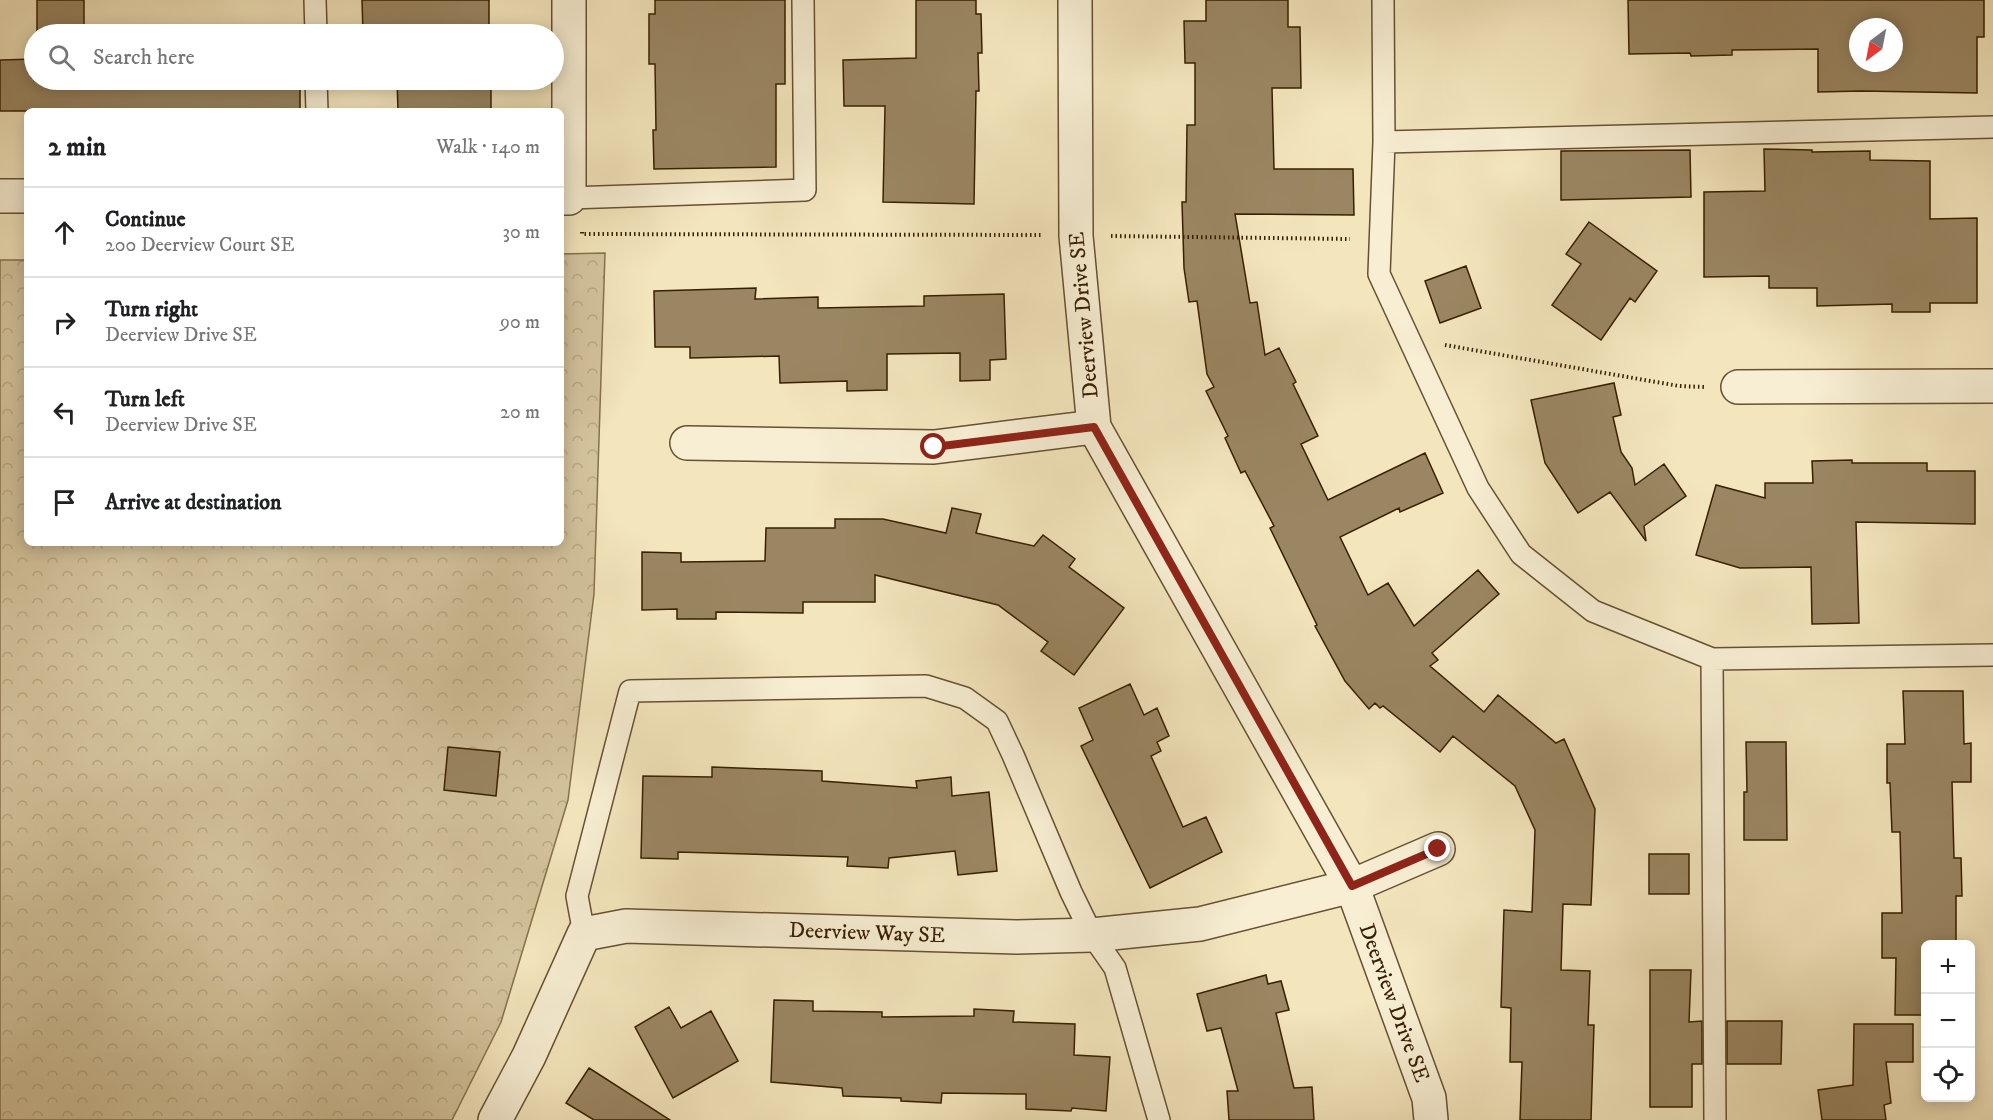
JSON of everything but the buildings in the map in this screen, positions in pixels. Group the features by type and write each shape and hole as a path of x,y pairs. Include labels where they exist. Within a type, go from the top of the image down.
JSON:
{"street":[{"path":"565,198 569,0"},
{"name":"Deerview Drive SE","path":"1075,0 1076,236 1094,427 1352,886 1429,1098 1431,1120"},
{"path":"0,196 24,196"},
{"path":"1738,387 1993,386"},
{"path":"687,443 934,447 1094,427"},
{"path":"1352,886 1438,849"},
{"name":"Deerview Way SE","path":"584,934 626,926 1017,937 1092,935 1200,924 1352,886"},
{"path":"495,1120 529,1056 584,934"}],"lane":[{"path":"315,0 316,24"},
{"path":"565,198 805,190 803,0"},
{"path":"1383,0 1384,142 1379,274 1478,488 1521,554 1593,611 1712,658 1993,655"},
{"path":"316,90 317,108"},
{"path":"1384,142 1993,127"},
{"path":"1712,658 1715,1120"},
{"path":"584,934 577,896 630,691 926,686 965,698 997,722 1071,892 1092,935 1115,968 1159,1120"}],"path":[{"path":"565,198 582,234 1379,240"},
{"path":"1416,352 1438,343 1679,386 1738,387"}],"green space":[{"path":"605,253 594,594 568,800 501,1022 452,1120 0,1120 0,260 24,260 24,546 564,546 564,254"}],"route":[{"path":"934,447 1094,427 1352,886 1438,849"}]}
